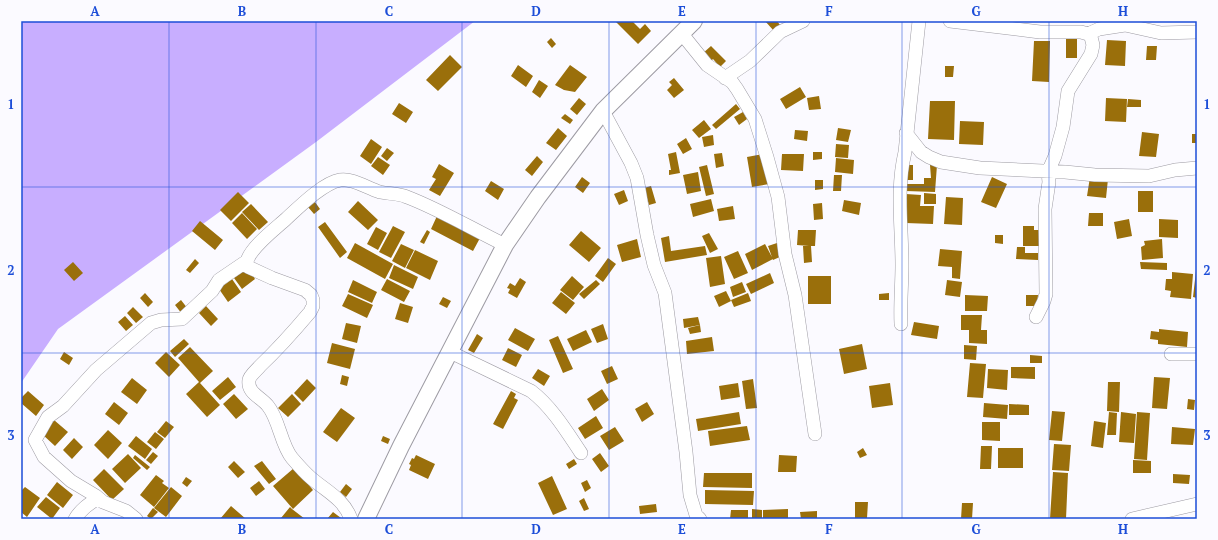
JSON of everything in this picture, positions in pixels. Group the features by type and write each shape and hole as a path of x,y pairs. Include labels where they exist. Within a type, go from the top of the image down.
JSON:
{"street":[{"path":"366,519 401,446 505,245 538,197 603,111 694,21"},
{"path":"725,78 750,61 780,32 802,21"},
{"path":"901,324 902,265 899,206 901,170 905,152 919,21"},
{"path":"950,21 1040,32 1081,32 1088,34 1091,37 1091,54 1068,91 1063,127 1055,156 1048,172 1049,186 1045,209 1046,294 1036,317"},
{"path":"1088,34 1099,29 1125,25 1161,33 1197,32"},
{"path":"682,34 707,65 732,82 755,119 776,189 785,254 795,295 815,434"},
{"path":"603,111 631,162 637,178 646,235 654,265 665,293 686,452 690,495 696,515 700,519"},
{"path":"906,133 922,152 929,157 941,162 980,168 1095,175 1149,176 1175,170 1197,168"},
{"path":"136,519 126,511 103,502 71,481 44,457 35,440 48,417 63,406 96,370 151,323 161,320 182,319 212,291 219,280 247,260 264,239 310,197 332,182 341,180 354,181 382,192 406,196 505,245"},
{"path":"247,260 248,266 272,278 305,290 311,295 313,306 310,312 277,351 255,371 249,379 249,387 253,393 270,409 291,457 311,478 338,499 345,507 351,519"},
{"path":"450,352 531,391 541,398 581,453"},
{"path":"1171,354 1197,354"},
{"path":"75,519 79,512 98,498"},
{"path":"1132,519 1197,504"}],"shaded area":[{"path":"21,21 475,21 316,142 58,329 21,383"}],"building":[{"path":"615,21 632,21 640,29 645,24 651,31 638,44"},
{"path":"765,21 777,21 780,25 774,31"},
{"path":"1066,35 1077,35 1077,58 1066,58"},
{"path":"551,38 556,44 552,48 547,42"},
{"path":"1107,40 1126,41 1125,66 1105,65"},
{"path":"1034,41 1050,41 1049,82 1032,81"},
{"path":"711,46 726,61 720,67 713,59 710,62 702,54"},
{"path":"1147,46 1157,46 1156,60 1146,60"},
{"path":"450,55 462,67 438,91 426,80"},
{"path":"518,65 533,76 526,87 511,76"},
{"path":"570,65 587,77 575,92 564,90 555,85"},
{"path":"945,66 954,66 953,77 945,77"},
{"path":"674,78 684,90 674,98 667,90 672,85 669,82"},
{"path":"539,80 548,86 540,98 532,92"},
{"path":"800,87 806,97 786,109 780,99"},
{"path":"819,96 821,109 809,110 807,98"},
{"path":"579,98 586,104 577,115 570,109"},
{"path":"1106,98 1127,99 1126,122 1105,121"},
{"path":"1128,99 1141,100 1141,107 1127,107"},
{"path":"930,101 955,101 954,140 928,139"},
{"path":"399,103 413,112 406,123 392,114"},
{"path":"736,104 740,109 716,129 712,125"},
{"path":"743,112 747,119 739,125 734,117"},
{"path":"565,114 573,120 570,124 561,118"},
{"path":"704,120 711,129 699,138 692,130"},
{"path":"960,121 984,122 983,145 959,144"},
{"path":"558,128 567,136 556,150 546,143"},
{"path":"838,128 851,130 848,142 836,140"},
{"path":"795,130 808,131 807,141 794,139"},
{"path":"1142,132 1159,134 1156,157 1139,156"},
{"path":"1192,134 1197,134 1197,143 1192,143"},
{"path":"713,135 714,145 704,147 702,137"},
{"path":"686,138 692,149 683,154 677,144"},
{"path":"371,139 382,147 371,164 360,156"},
{"path":"836,144 849,145 848,158 835,157"},
{"path":"387,148 394,153 387,161 381,156"},
{"path":"676,152 680,173 669,175 669,170 671,170 668,154"},
{"path":"813,152 822,152 822,159 813,160"},
{"path":"722,153 724,166 716,168 714,154"},
{"path":"763,154 769,184 752,187 747,157"},
{"path":"782,154 804,154 803,171 781,170"},
{"path":"537,156 543,162 532,176 525,170"},
{"path":"378,157 390,165 383,175 371,166"},
{"path":"836,158 854,160 853,174 835,172"},
{"path":"439,164 454,173 440,196 429,190 436,179 432,177"},
{"path":"707,165 714,194 706,196 699,167"},
{"path":"909,165 913,165 913,180 906,180"},
{"path":"930,165 937,165 935,192 906,191 907,184 924,184 924,178 931,178"},
{"path":"698,172 701,191 687,194 683,175"},
{"path":"834,175 842,175 841,191 833,191"},
{"path":"582,177 590,183 583,193 575,187"},
{"path":"992,177 1007,184 996,208 981,202"},
{"path":"1090,177 1108,179 1106,198 1087,196"},
{"path":"815,180 823,180 823,189 815,190"},
{"path":"491,181 504,189 498,200 485,191"},
{"path":"651,186 656,203 649,205 644,188"},
{"path":"624,190 628,201 619,205 614,194"},
{"path":"1138,191 1153,191 1153,212 1138,212"},
{"path":"238,192 249,203 231,221 220,210"},
{"path":"924,193 936,194 936,204 924,204"},
{"path":"906,194 921,195 920,206 934,206 933,224 906,223"},
{"path":"946,197 963,198 962,225 944,224"},
{"path":"711,199 714,211 693,217 690,204"},
{"path":"844,200 861,203 859,215 842,211"},
{"path":"358,201 378,220 368,230 348,212"},
{"path":"315,202 320,209 314,214 308,207"},
{"path":"822,203 823,219 814,220 813,204"},
{"path":"251,204 268,222 259,230 242,212"},
{"path":"733,206 735,219 719,221 717,209"},
{"path":"242,213 257,229 247,239 232,223"},
{"path":"1089,213 1103,213 1103,226 1088,226"},
{"path":"437,216 480,238 473,251 431,229"},
{"path":"1129,219 1132,236 1117,239 1114,222"},
{"path":"1159,219 1178,220 1178,238 1159,237"},
{"path":"200,221 223,240 215,250 192,231"},
{"path":"325,222 347,252 340,258 318,227"},
{"path":"393,226 405,232 391,258 379,252"},
{"path":"1023,226 1034,226 1034,230 1040,230 1040,246 1023,246"},
{"path":"376,227 387,233 378,250 367,244"},
{"path":"427,230 430,232 424,244 420,242"},
{"path":"798,230 816,230 815,246 811,246 812,262 804,263 803,246 809,246 797,245"},
{"path":"581,231 601,248 589,262 569,245"},
{"path":"709,233 718,249 710,253 702,236"},
{"path":"995,235 1003,235 1003,244 995,243"},
{"path":"669,236 671,251 705,246 707,255 665,262 661,238"},
{"path":"637,239 641,257 622,262 617,245"},
{"path":"1162,239 1163,258 1142,260 1141,247 1145,245 1144,241"},
{"path":"355,243 393,264 385,279 347,258"},
{"path":"777,243 782,256 773,260 768,246"},
{"path":"401,244 414,250 405,268 392,261"},
{"path":"765,244 773,259 752,270 745,254"},
{"path":"1017,247 1025,247 1025,253 1038,253 1038,260 1016,259"},
{"path":"940,249 962,251 960,279 952,278 952,267 938,266"},
{"path":"415,250 438,261 430,280 406,268"},
{"path":"738,251 748,273 734,279 724,257"},
{"path":"721,256 725,284 710,287 706,258"},
{"path":"608,258 616,264 603,282 595,276"},
{"path":"195,259 199,263 190,273 186,270"},
{"path":"73,262 83,273 74,281 64,270"},
{"path":"1140,262 1167,263 1167,270 1141,269"},
{"path":"394,265 418,277 413,289 389,278"},
{"path":"248,268 255,279 242,289 234,278"},
{"path":"1197,271 1197,298 1193,297"},
{"path":"1172,272 1193,274 1191,299 1170,297 1171,291 1165,290 1166,279 1172,279"},
{"path":"770,273 774,283 751,294 746,284"},
{"path":"572,276 584,287 573,300 560,290"},
{"path":"808,276 831,276 831,304 808,304"},
{"path":"520,278 526,282 517,298 508,293 510,289 507,288 510,283 515,286"},
{"path":"232,279 241,292 228,302 219,289"},
{"path":"387,279 410,291 404,302 381,290"},
{"path":"353,280 377,292 372,303 348,292"},
{"path":"596,280 600,284 584,299 579,294"},
{"path":"947,280 962,282 960,297 945,295"},
{"path":"742,282 746,292 733,297 730,287"},
{"path":"726,291 731,301 719,307 714,296"},
{"path":"561,292 575,303 566,314 552,303"},
{"path":"145,293 153,302 148,307 140,298"},
{"path":"748,293 751,301 734,307 731,300"},
{"path":"889,293 889,300 879,300 879,294"},
{"path":"348,294 373,305 367,318 342,306"},
{"path":"965,295 988,296 987,311 965,311"},
{"path":"1026,295 1038,295 1037,306 1026,306"},
{"path":"443,297 451,301 447,308 439,304"},
{"path":"181,300 188,309 182,314 175,305"},
{"path":"400,303 413,307 408,323 395,319"},
{"path":"206,306 218,319 211,326 199,313"},
{"path":"133,307 143,317 136,323 127,313"},
{"path":"961,315 982,315 981,330 987,330 987,344 969,343 969,330 961,330"},
{"path":"125,316 133,325 126,331 118,322"},
{"path":"698,317 700,325 684,328 683,319"},
{"path":"914,322 939,326 937,339 911,335"},
{"path":"346,323 361,326 357,343 342,339"},
{"path":"603,324 608,339 597,343 591,329"},
{"path":"700,325 701,332 690,334 688,328"},
{"path":"515,328 535,339 528,351 508,340"},
{"path":"1159,329 1188,332 1187,347 1158,344 1158,340 1150,339 1151,331 1159,332"},
{"path":"586,330 592,342 573,351 567,339"},
{"path":"477,334 483,338 474,353 468,350"},
{"path":"558,336 573,369 563,373 549,340"},
{"path":"712,337 714,351 687,354 686,341"},
{"path":"184,339 189,344 175,357 170,351"},
{"path":"332,343 355,349 350,369 327,363"},
{"path":"862,344 867,369 844,374 839,349"},
{"path":"964,345 977,346 976,360 964,359"},
{"path":"190,347 213,371 200,383 220,405 207,417 186,394 199,382 178,358"},
{"path":"508,348 522,355 516,367 502,360"},
{"path":"64,352 73,358 69,365 60,359"},
{"path":"166,352 180,365 169,377 155,363"},
{"path":"1030,355 1042,356 1042,363 1030,363"},
{"path":"970,363 986,364 983,398 967,397"},
{"path":"612,366 618,379 607,384 601,371"},
{"path":"1011,367 1035,367 1035,379 1011,378"},
{"path":"538,369 550,376 544,386 532,378"},
{"path":"988,369 1008,370 1007,390 987,388"},
{"path":"342,375 349,377 347,386 340,384"},
{"path":"228,377 236,387 220,400 212,391"},
{"path":"1154,377 1170,378 1167,409 1152,408"},
{"path":"132,378 147,390 137,404 121,392"},
{"path":"307,379 316,388 303,402 294,393"},
{"path":"753,379 757,408 746,409 742,381"},
{"path":"1108,382 1120,382 1119,412 1107,411"},
{"path":"738,383 740,397 721,400 719,386"},
{"path":"890,383 893,405 872,408 869,386"},
{"path":"602,389 609,400 594,411 587,399"},
{"path":"28,391 44,405 36,416 21,403 21,398"},
{"path":"511,391 516,394 514,398 518,400 503,429 493,424"},
{"path":"234,394 248,409 236,419 223,404"},
{"path":"292,394 301,404 288,417 278,408"},
{"path":"1188,399 1195,400 1194,410 1187,409"},
{"path":"114,402 128,413 119,425 105,414"},
{"path":"647,402 654,414 642,422 635,409"},
{"path":"984,403 1008,405 1007,419 983,417"},
{"path":"1009,404 1029,405 1029,415 1009,415"},
{"path":"341,408 355,418 337,442 323,432"},
{"path":"1052,411 1065,412 1062,441 1049,440"},
{"path":"739,412 741,424 698,431 696,419"},
{"path":"1109,412 1117,413 1116,435 1107,435"},
{"path":"1121,412 1136,414 1134,443 1119,442"},
{"path":"1137,412 1150,413 1147,460 1134,459"},
{"path":"596,416 603,428 585,439 578,428"},
{"path":"54,420 68,432 55,446 42,434"},
{"path":"166,421 174,427 165,438 157,432"},
{"path":"1094,421 1106,423 1103,448 1091,446"},
{"path":"982,422 1000,422 1000,441 982,440"},
{"path":"747,426 750,440 710,446 708,431"},
{"path":"615,427 624,441 609,450 600,436"},
{"path":"1172,427 1195,429 1193,445 1171,444"},
{"path":"108,430 122,443 108,459 94,445"},
{"path":"155,432 164,439 156,449 147,442"},
{"path":"136,436 152,449 145,459 128,446"},
{"path":"383,436 390,439 388,444 381,441"},
{"path":"74,438 83,447 72,459 63,450"},
{"path":"1054,444 1071,445 1069,471 1052,470"},
{"path":"981,446 992,446 991,469 980,469"},
{"path":"863,448 867,455 860,458 857,452"},
{"path":"998,448 1023,448 1023,468 998,468"},
{"path":"153,452 158,456 151,464 146,460"},
{"path":"600,453 609,466 601,472 592,459"},
{"path":"128,454 141,468 125,483 112,469"},
{"path":"135,455 150,467 147,470 133,458"},
{"path":"416,455 435,464 428,479 409,470 411,465 409,464 412,458 414,459"},
{"path":"779,455 797,456 796,472 778,472"},
{"path":"574,459 577,464 569,469 566,464"},
{"path":"1133,460 1151,461 1151,473 1133,473"},
{"path":"234,461 245,472 238,478 228,467"},
{"path":"262,461 276,479 269,484 254,466"},
{"path":"294,468 313,490 293,509 273,486"},
{"path":"104,469 124,489 112,500 93,480"},
{"path":"1053,472 1068,473 1066,519 1050,519"},
{"path":"704,473 752,473 752,488 703,487"},
{"path":"1173,474 1190,475 1189,484 1173,483"},
{"path":"156,475 164,481 162,483 169,488 154,507 140,495"},
{"path":"552,476 567,509 553,515 538,483"},
{"path":"186,477 192,481 187,487 182,483"},
{"path":"587,480 591,488 585,492 581,483"},
{"path":"259,481 265,489 256,496 250,488"},
{"path":"57,482 73,495 63,508 47,495"},
{"path":"346,484 352,489 346,497 340,492"},
{"path":"25,487 40,498 27,517 21,512 21,491"},
{"path":"171,487 182,496 166,517 154,508"},
{"path":"705,490 754,491 753,505 705,504"},
{"path":"46,497 60,508 52,519 37,507"},
{"path":"584,498 589,509 584,511 579,501"},
{"path":"855,502 868,502 867,518 855,518"},
{"path":"962,503 973,503 972,519 961,519"},
{"path":"656,504 657,512 640,514 639,506"},
{"path":"231,506 246,519 220,519"},
{"path":"290,507 292,509 305,519 281,518"},
{"path":"153,508 158,512 151,519 147,516"},
{"path":"752,509 762,510 762,519 752,519"},
{"path":"788,509 788,519 763,519 763,510"},
{"path":"731,510 748,510 748,519 730,519"},
{"path":"817,511 817,519 801,519 800,512"},
{"path":"333,512 341,518 327,519"}]}
